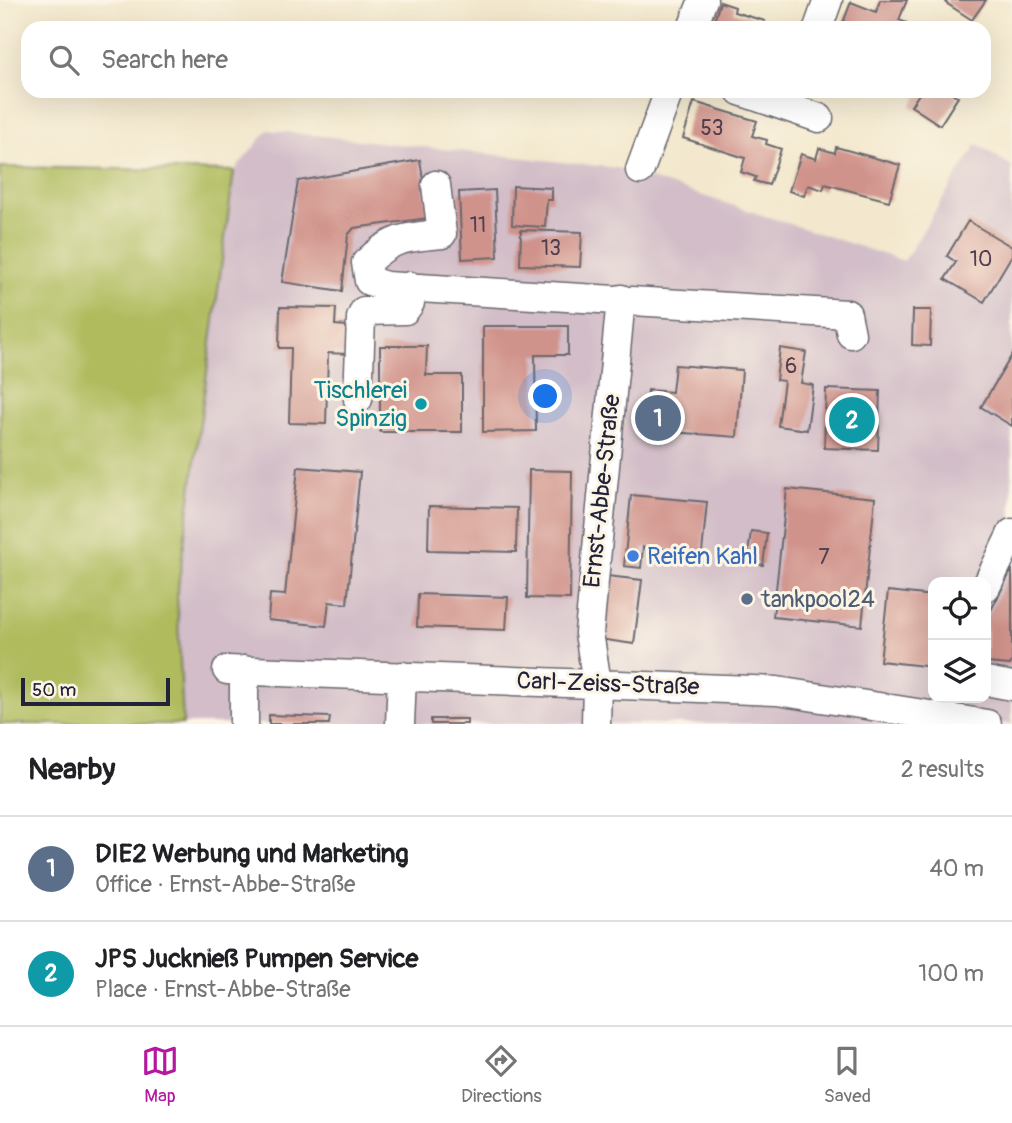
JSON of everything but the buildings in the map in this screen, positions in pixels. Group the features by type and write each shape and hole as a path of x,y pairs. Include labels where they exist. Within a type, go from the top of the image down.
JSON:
{"street":[{"path":"695,21 703,0"},
{"path":"820,21 828,0"},
{"path":"640,170 666,98"},
{"path":"760,98 819,118"},
{"path":"436,185 442,234 409,237 382,247 366,263 369,281 386,286 847,314 851,334"},
{"path":"358,399 360,318 364,311 405,310 410,303 410,286"},
{"name":"Ernst-Abbe-Straße","path":"596,724 597,683 589,633 621,299"},
{"path":"991,577 1012,533"},
{"name":"Carl-Zeiss-Straße","path":"244,724 235,670 777,691 881,716 974,714"},
{"path":"400,724 402,676"},
{"path":"991,682 1012,686"}],"shaded area":[{"path":"268,130 617,168 904,261 977,144 1012,166 1012,724 183,724 177,595 234,171"}],"green space":[{"path":"0,167 234,171 177,595 183,724 0,724"}],"place":[{"name":"Tischlerei Spinzig","path":"421,404"},
{"name":"DIE2 Werbung und Marketing","path":"658,418"},
{"name":"JPS Jucknieß Pumpen Service","path":"852,420"},
{"name":"Reifen Kahl","path":"633,556"},
{"name":"tankpool24","path":"747,599"}]}
